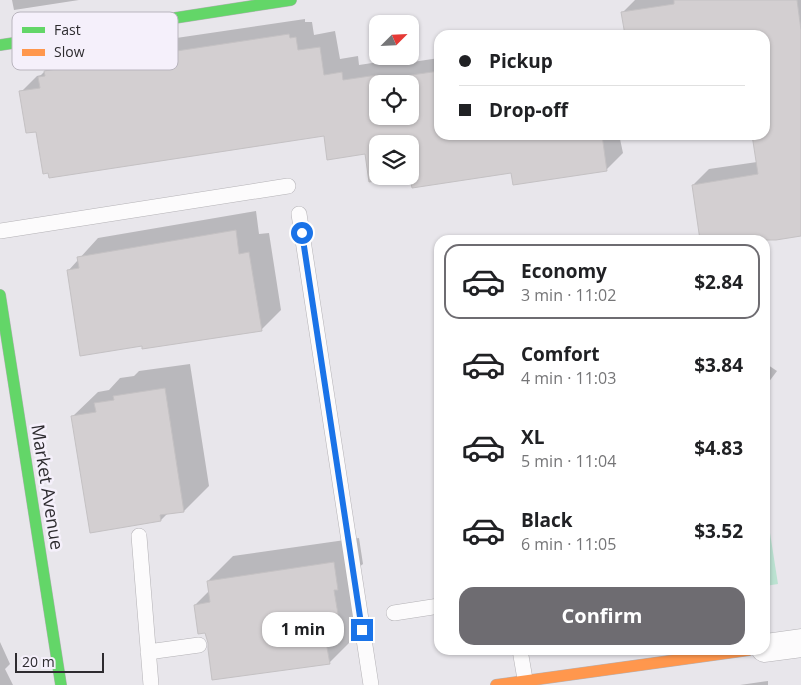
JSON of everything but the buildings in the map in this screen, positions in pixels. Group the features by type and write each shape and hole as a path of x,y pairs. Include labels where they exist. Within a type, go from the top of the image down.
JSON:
{"street":[{"path":"178,17 291,0"},
{"name":"Market Avenue","path":"0,295 61,685"},
{"path":"770,647 801,643"},
{"path":"496,685 526,683 715,655"}],"lane":[{"path":"0,231 288,186"},
{"path":"299,214 371,685"},
{"path":"139,536 151,685"},
{"path":"394,613 434,607"},
{"path":"148,652 198,645"},
{"path":"521,655 526,683"}],"green space":[{"path":"770,533 778,584 770,585"}],"traffic: fast":[{"path":"178,17 291,0"},
{"path":"0,45 12,43"},
{"path":"0,295 61,685"}],"traffic: slow":[{"path":"496,685 713,655"}],"route":[{"path":"302,233 362,630"}]}
